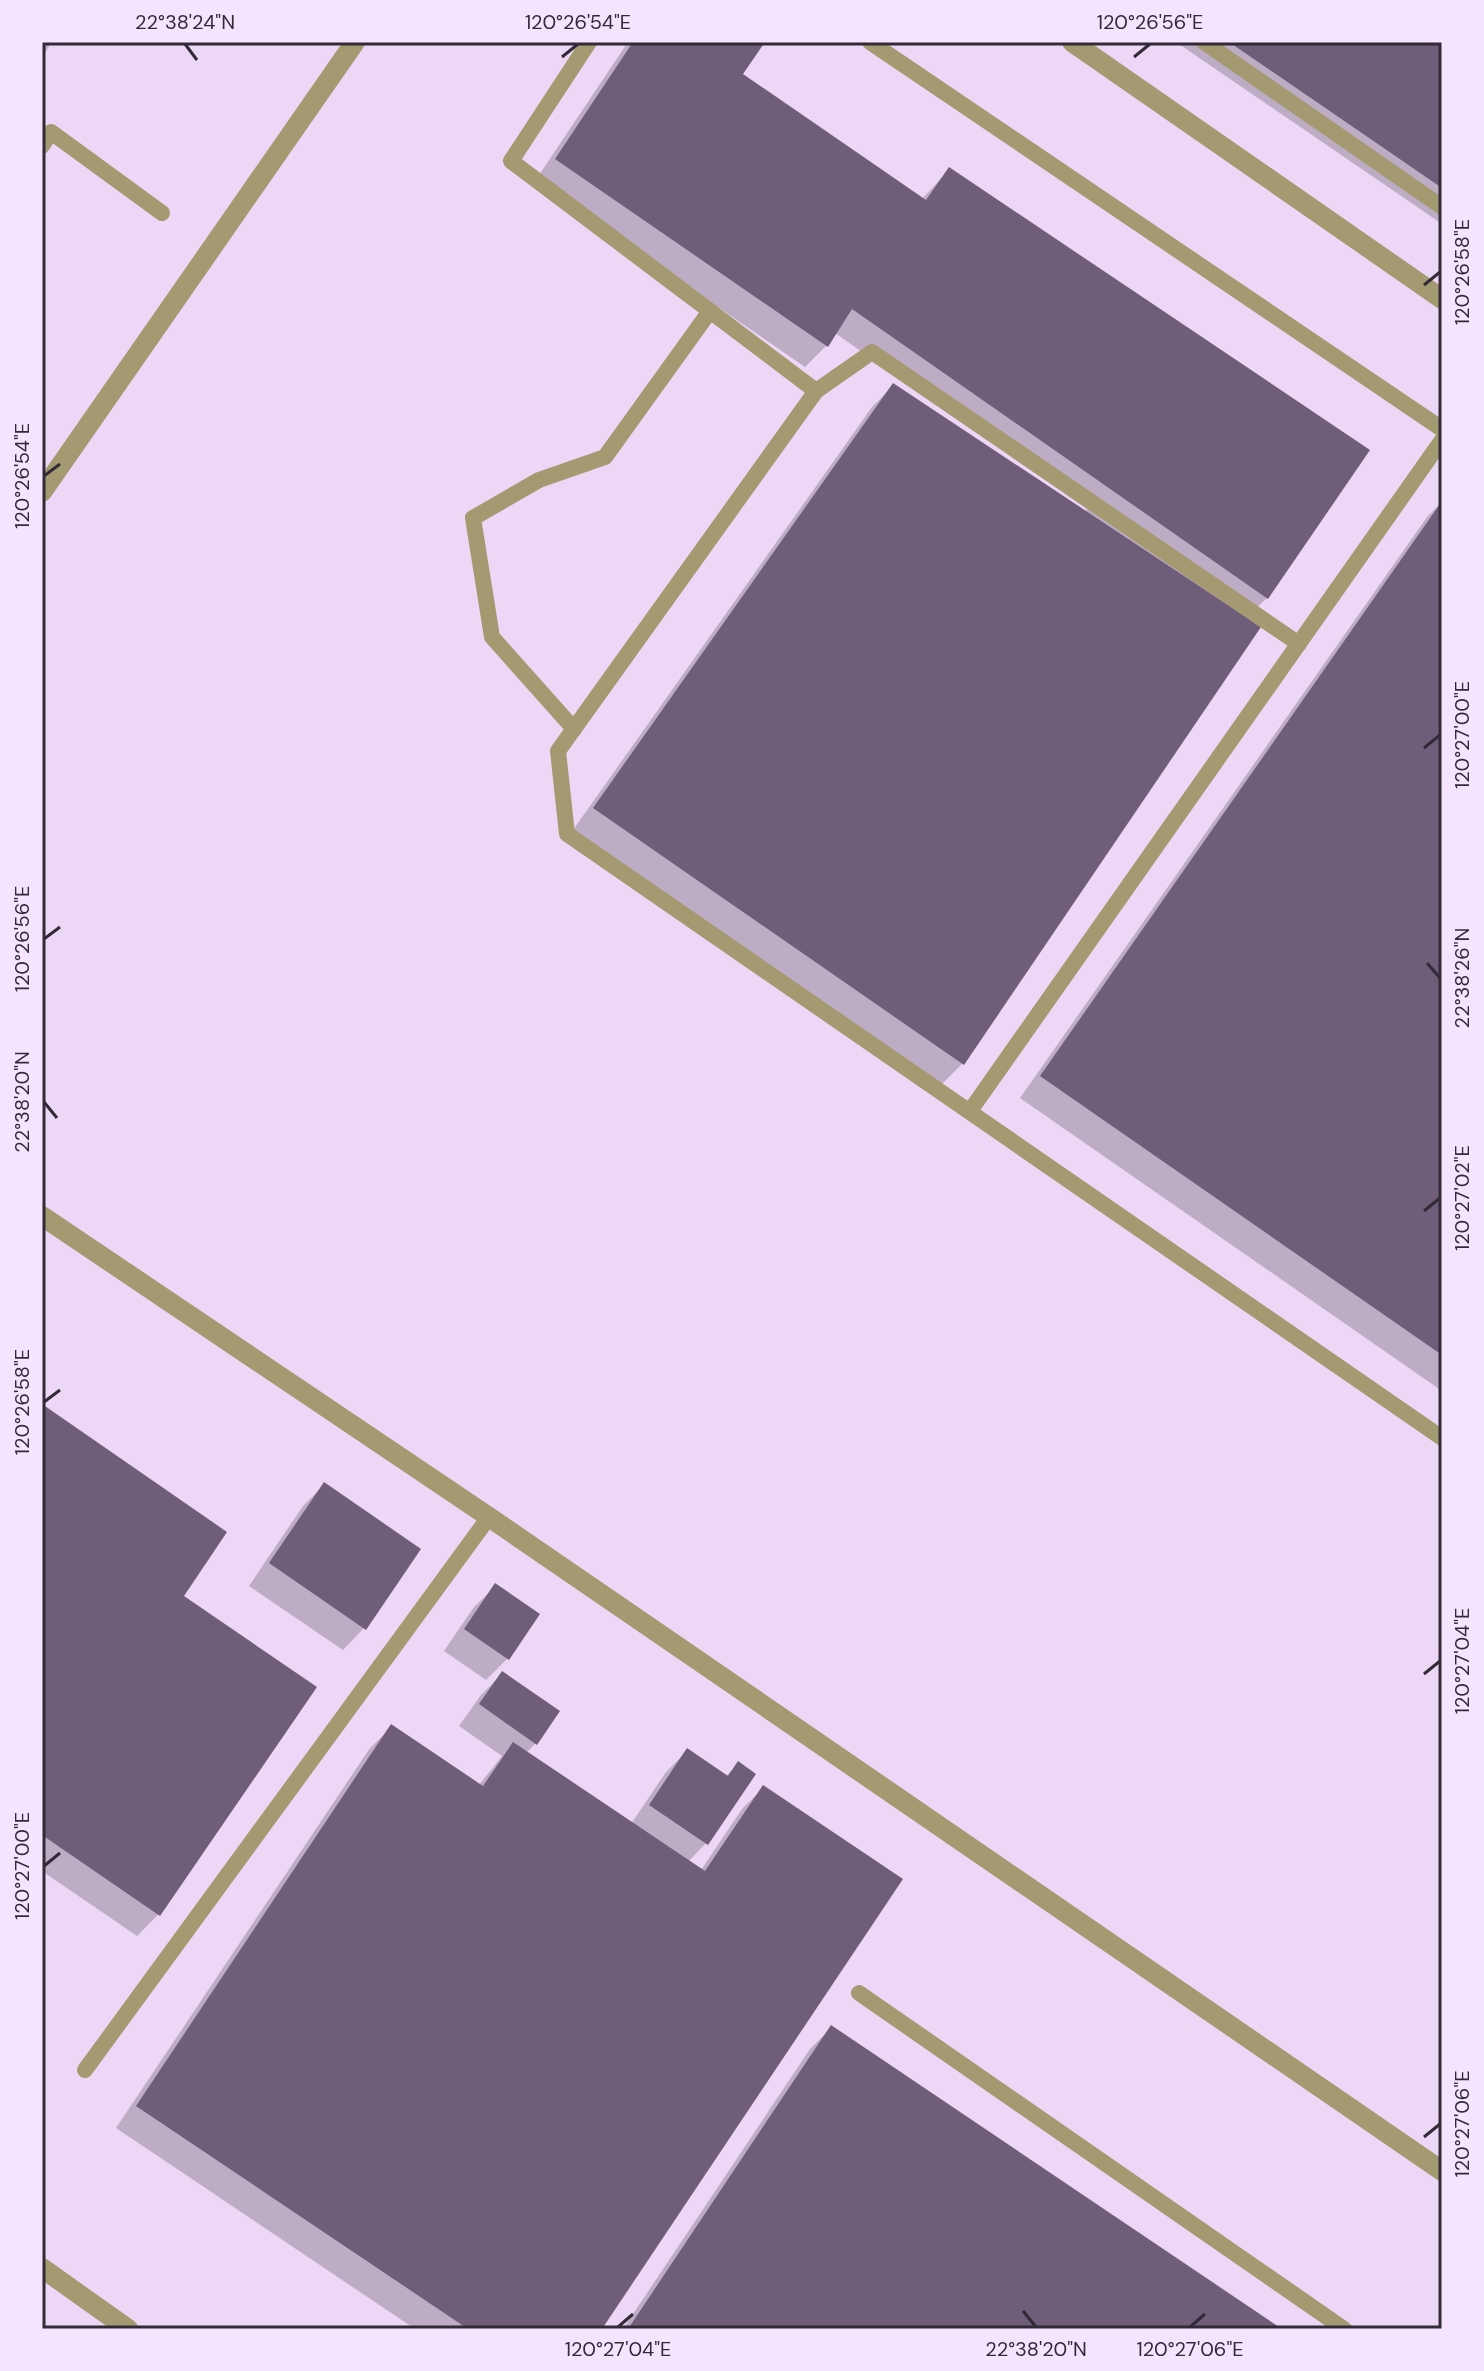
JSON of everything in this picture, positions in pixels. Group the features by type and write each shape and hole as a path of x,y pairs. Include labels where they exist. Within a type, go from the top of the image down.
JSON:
{"street":[{"path":"42,492 355,42"},
{"path":"1072,42 1442,299"},
{"path":"42,1216 489,1517 1442,2171"},
{"path":"42,2268 128,2329"}],"lane":[{"path":"589,42 511,161 816,391"},
{"path":"870,42 1442,429"},
{"path":"1204,42 1442,207"},
{"path":"42,146 51,132 162,213"},
{"path":"574,729 492,637 473,518 539,480 605,457 710,311"},
{"path":"1299,644 872,352 816,391 558,751 567,834 1442,1438"},
{"path":"970,1111 1442,440"},
{"path":"85,2070 489,1517"},
{"path":"859,1993 1344,2329"}],"shaded area":[{"path":"42,42 1442,42 1442,2329 42,2329"}],"building":[{"path":"633,42 765,42 743,74 926,200 949,167 1370,450 1268,599 852,309 828,347 555,159"},
{"path":"1229,42 1442,42 1442,188"},
{"path":"893,383 1261,627 964,1065 593,808"},
{"path":"1442,501 1442,1355 1040,1076"},
{"path":"42,1404 227,1532 184,1596 317,1687 160,1916 42,1835"},
{"path":"324,1482 421,1549 366,1630 269,1563"},
{"path":"495,1583 540,1614 509,1660 464,1629"},
{"path":"502,1671 560,1711 537,1745 479,1704"},
{"path":"391,1724 483,1786 513,1742 705,1871 763,1785 903,1879 602,2329 468,2329 136,2106"},
{"path":"687,1748 728,1776 738,1761 756,1774 708,1845 649,1805"},
{"path":"831,2025 1282,2329 628,2329"}]}
